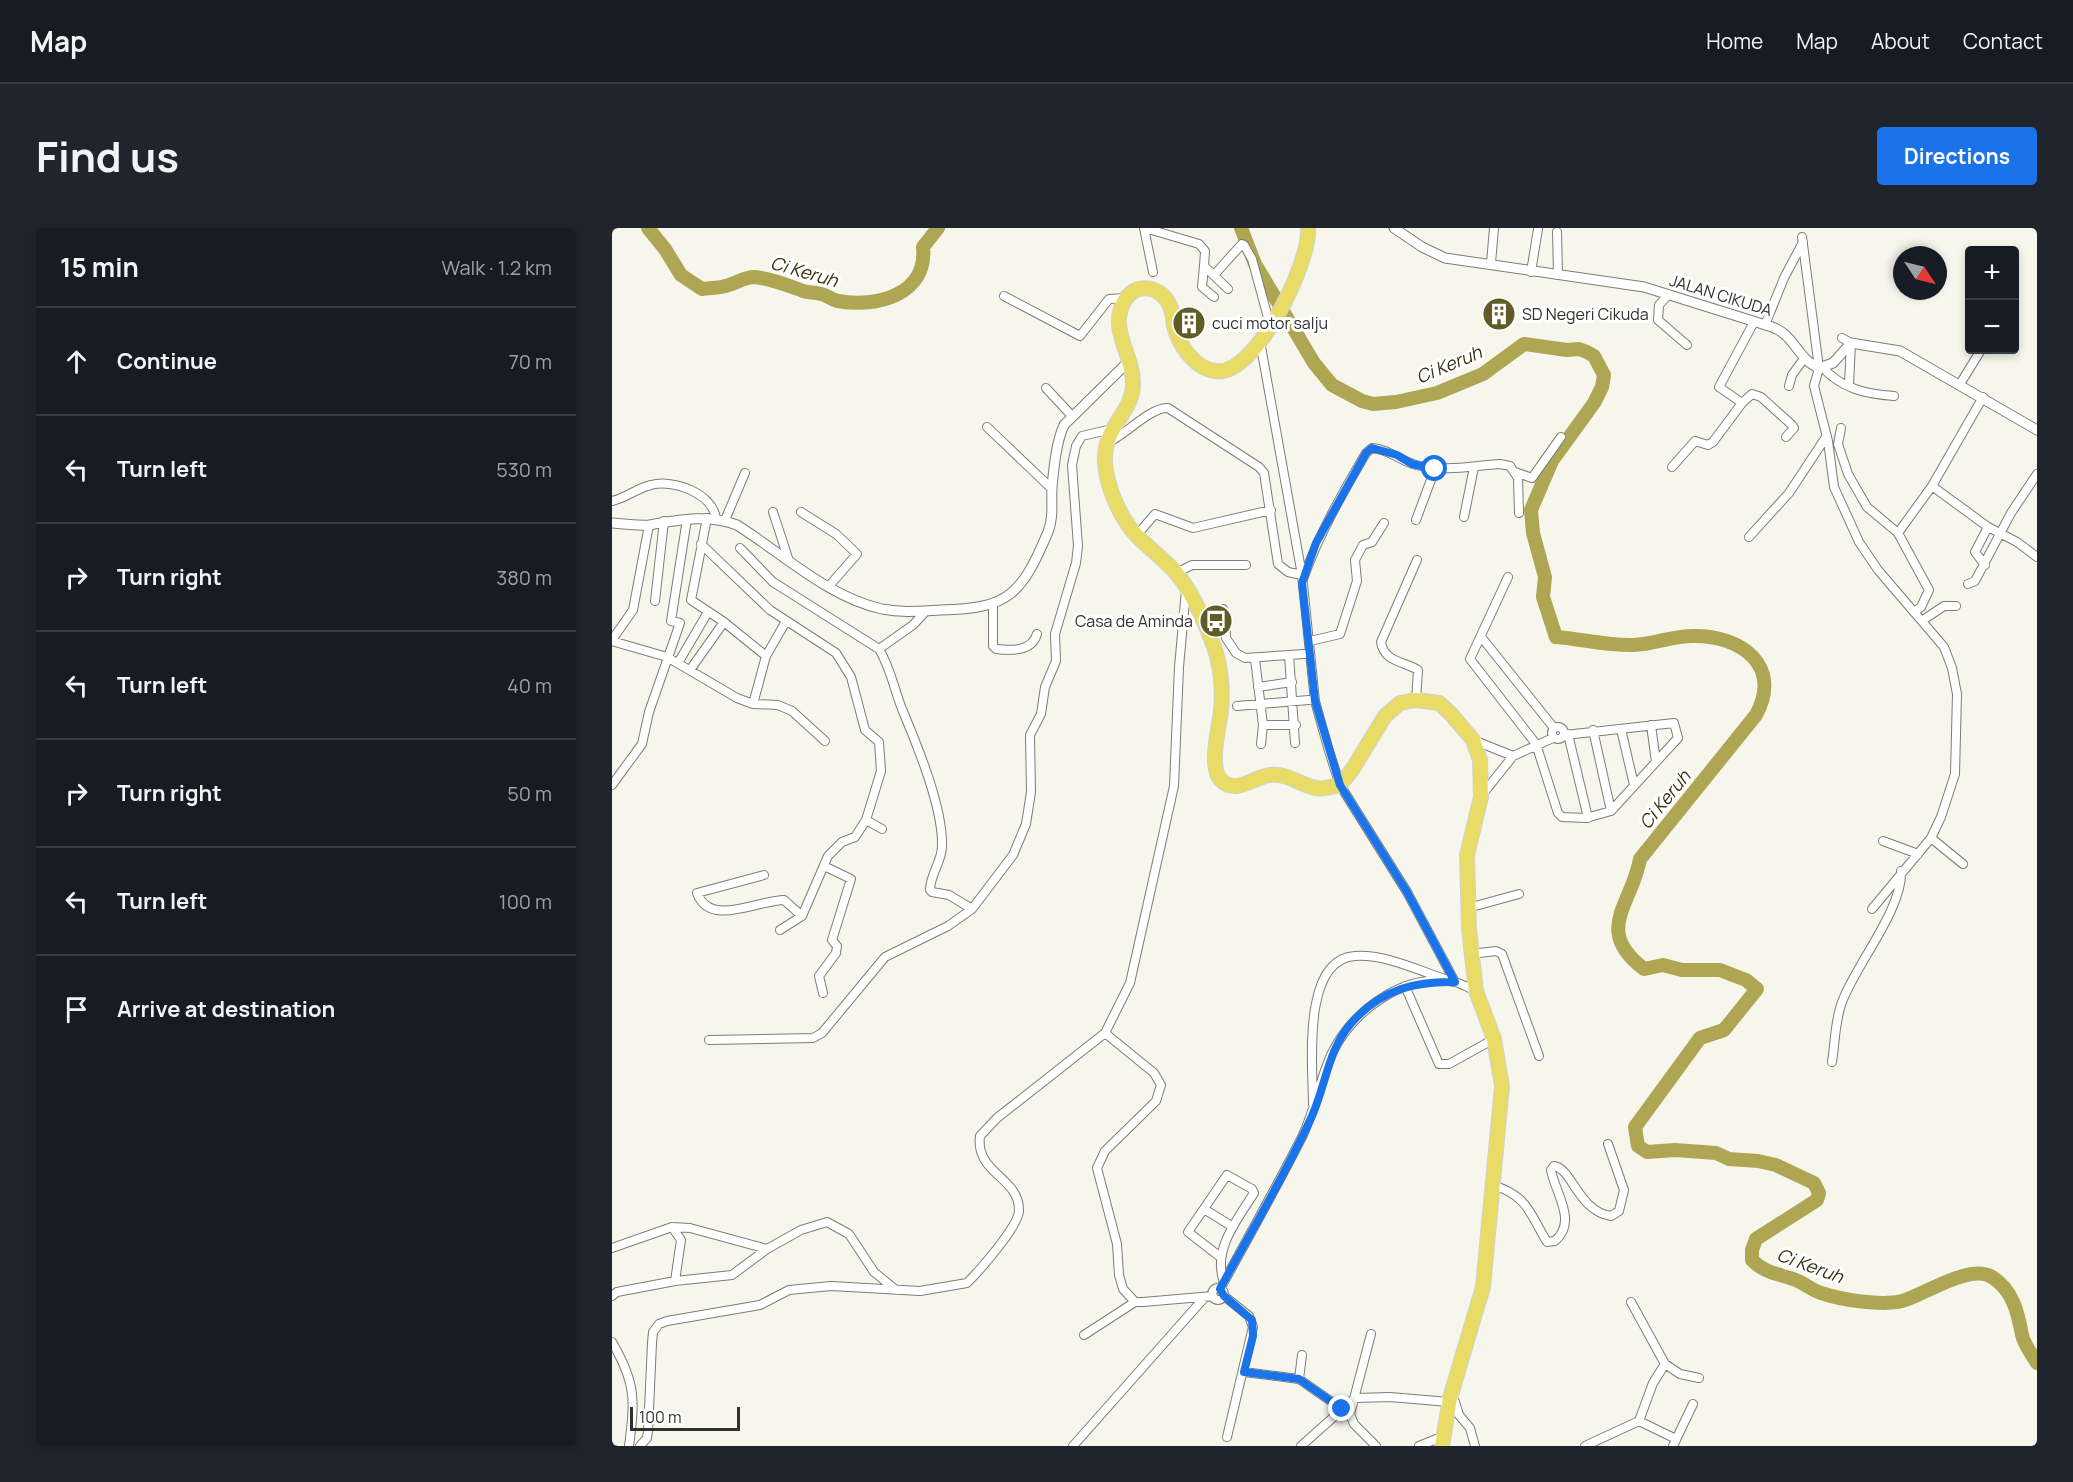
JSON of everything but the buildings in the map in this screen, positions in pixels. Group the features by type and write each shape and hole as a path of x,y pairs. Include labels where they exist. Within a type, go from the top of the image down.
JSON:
{"highway":[{"path":"1308,228 1305,253 1288,296 1260,340 1237,365 1215,371 1205,368 1188,354 1175,328 1172,308 1159,291 1152,288 1137,290 1126,298 1120,310 1119,325 1133,381 1132,391 1105,444 1105,464 1111,490 1136,536 1176,573 1186,587 1217,653 1221,710 1215,748 1217,774 1220,779 1236,786 1272,775 1292,777 1317,789 1340,785 1352,770 1385,716 1400,703 1416,700 1439,703 1473,740 1480,760 1481,796 1467,855 1471,954 1476,991 1494,1039 1502,1086 1483,1287 1450,1400 1443,1441"}],"street":[{"path":"1153,272 1144,228 1199,244 1205,251 1202,287 1214,297"},
{"name":"JALAN CIKUDA","path":"1394,228 1438,255 1531,272 1644,287 1766,325 1781,330 1789,336 1803,360"},
{"path":"1491,263 1494,228"},
{"path":"1531,272 1538,229"},
{"path":"1557,232 1558,275"},
{"path":"1766,325 1802,239 1821,367 1814,386 1826,437 1830,473 1850,522 1878,570 1944,647 1953,668 1957,694 1955,774 1931,838 1901,871 1872,909"},
{"path":"1214,276 1242,244 1245,245 1252,259 1270,324"},
{"path":"1204,266 1228,289"},
{"path":"1668,295 1659,305 1658,320 1687,345"},
{"path":"1004,296 1080,336 1109,299 1126,298"},
{"path":"1742,403 1719,387 1754,322"},
{"path":"1260,340 1302,579 1315,701 1340,785 1407,892 1455,982"},
{"path":"1821,367 1833,363 1847,340"},
{"path":"1847,340 1849,384"},
{"path":"1847,340 1900,351 2037,430"},
{"path":"1960,384 1979,354"},
{"path":"1789,386 1792,375 1803,360 1821,367 1845,386 1894,396"},
{"path":"612,523 649,525 664,521 716,519 737,525 829,586 862,603 884,609 924,613 993,604 1006,599 1028,574 1049,529 1054,509 1052,489 1059,434 1071,415 1128,362"},
{"path":"1046,388 1071,415"},
{"path":"1672,466 1695,441 1708,445 1713,442 1742,403 1755,393 1792,425 1794,428 1786,437"},
{"path":"1898,533 1932,486 1983,397"},
{"path":"1105,444 1125,434 1152,412 1168,408 1259,467 1264,473 1279,566 1302,579"},
{"path":"987,427 1052,489"},
{"path":"1841,428 1838,444 1848,474 1867,507 1898,533 1929,590 1921,607 1914,612"},
{"path":"709,1040 813,1038 822,1033 885,957 948,926 972,909 1013,855 1023,836 1030,808 1030,735 1041,714 1045,687 1056,661 1055,634 1078,546 1072,465 1076,446 1082,436 1112,429"},
{"path":"1515,472 1532,478 1561,436"},
{"path":"1749,537 1789,493 1826,437"},
{"path":"1302,579 1316,543 1366,453 1372,448 1380,448 1412,464 1435,469 1500,464 1510,466 1515,472 1519,488 1519,513"},
{"path":"1464,517 1474,467"},
{"path":"1416,520 1435,469"},
{"path":"745,472 701,544 691,600 766,656"},
{"path":"1968,584 1975,581 2037,474"},
{"path":"612,501 651,485 664,484 695,492 710,504 716,519"},
{"path":"1932,486 1988,527 2037,557"},
{"path":"1136,536 1155,514 1193,528 1271,510"},
{"path":"773,512 789,561"},
{"path":"801,512 836,534 857,554 829,586"},
{"path":"612,785 642,744 667,657 680,623 671,621 687,519"},
{"path":"655,601 664,521"},
{"path":"1310,641 1340,634 1357,581 1355,560 1363,545 1372,542 1384,523"},
{"path":"649,525 633,610 612,641 667,657 737,698 753,704 778,705 792,711 825,741"},
{"path":"1984,565 1975,552 1988,527"},
{"path":"701,544 785,622 826,646 843,662 851,677 865,730 879,742 881,771 866,820 855,837 835,847 802,916 780,930"},
{"path":"740,548 773,582 879,649 889,666 902,707 921,751 939,821 941,857 931,879 930,890 949,895 972,909"},
{"path":"1416,700 1418,670 1390,659 1382,649 1381,642 1417,560"},
{"path":"1176,573 1192,565 1246,565"},
{"path":"1481,796 1512,756 1536,744 1553,738 1560,739 1566,735 1593,730 1674,723 1678,738 1611,811 1588,818 1562,817 1558,813 1536,744 1470,659 1482,638 1508,577"},
{"path":"639,1446 647,1438 653,1332 658,1324 677,1318 760,1305 789,1290 831,1286 898,1291 967,1283 1012,1228 1019,1209 1014,1192 982,1159 980,1136 997,1118 1105,1033 1130,983 1169,816 1177,767 1179,667 1186,587"},
{"path":"993,604 993,646 996,649 1027,648 1033,643 1037,634"},
{"path":"1923,620 1944,606 1956,606"},
{"path":"1200,615 1223,609 1226,638 1229,645 1245,658 1304,654"},
{"path":"678,663 708,612"},
{"path":"879,649 913,625 924,613"},
{"path":"690,670 723,622"},
{"path":"753,704 766,656 785,622"},
{"path":"1482,638 1554,728"},
{"path":"1289,655 1296,743"},
{"path":"1255,659 1263,725 1262,744"},
{"path":"1258,687 1292,682"},
{"path":"1237,706 1309,700"},
{"path":"1263,725 1296,725"},
{"path":"1651,725 1656,762"},
{"path":"1554,728 1562,728 1566,735 1588,818"},
{"path":"1553,738 1554,728"},
{"path":"1621,729 1634,785"},
{"path":"1593,730 1611,811"},
{"path":"1473,740 1512,756"},
{"path":"866,820 882,829"},
{"path":"1931,838 1963,864"},
{"path":"1883,841 1918,854"},
{"path":"823,993 819,976 836,953 837,946 832,940 851,879 824,866"},
{"path":"1832,1062 1841,1004 1902,887 1901,871"},
{"path":"764,875 697,893 706,905 722,911 733,912 760,902 784,900 802,916"},
{"path":"1468,908 1519,894"},
{"path":"1471,954 1496,951 1502,954 1539,1056"},
{"path":"1313,1114 1312,1018 1320,985 1333,967 1353,956 1377,957 1476,991"},
{"path":"1223,1289 1313,1114 1330,1058 1355,1018 1371,1005 1405,986 1432,982 1455,982"},
{"path":"1405,986 1439,1064 1449,1064 1494,1039"},
{"path":"1105,1033 1154,1073 1161,1084 1156,1101 1105,1151 1097,1168 1117,1244 1119,1275 1123,1289 1135,1302"},
{"path":"1492,1185 1513,1191 1521,1198 1547,1242 1555,1241 1565,1226 1566,1213 1553,1184 1551,1170 1554,1166 1566,1173 1570,1183 1590,1207 1611,1216 1620,1211 1624,1190 1608,1144"},
{"path":"1220,1256 1188,1232 1227,1175 1252,1189 1254,1193 1233,1227 1220,1256 1219,1270 1223,1289 1252,1320 1253,1336 1227,1437"},
{"path":"1204,1209 1233,1227"},
{"path":"612,1296 625,1290 675,1281 732,1275 767,1249 819,1224 834,1223 849,1234 874,1272 898,1291"},
{"path":"612,1248 672,1227 690,1228 767,1249"},
{"path":"672,1227 681,1240 675,1281"},
{"path":"1073,1446 1213,1291 1223,1289"},
{"path":"1084,1335 1135,1302 1209,1296"},
{"path":"1630,1302 1665,1364 1680,1374 1700,1378"},
{"path":"1371,1334 1351,1419 1376,1446"},
{"path":"612,1342 632,1381 633,1406 629,1446"},
{"path":"1299,1379 1302,1355"},
{"path":"1585,1446 1639,1421 1653,1383 1665,1364"},
{"path":"1244,1372 1299,1379 1342,1409"},
{"path":"1301,1446 1355,1398 1390,1397 1455,1402 1459,1415 1470,1428 1474,1446"},
{"path":"1639,1421 1674,1442 1693,1404"},
{"path":"1419,1446 1443,1441"}],"waterway":[{"name":"Ci Keruh","path":"648,228 665,249 681,275 702,289 723,287 755,277 853,303 883,300 897,295 908,287 917,277 922,263 923,247 938,228"},
{"name":"Ci Keruh","path":"1241,228 1255,264 1314,363 1332,385 1362,401 1373,404 1396,402 1437,393 1483,374 1524,344 1567,350 1579,349 1594,356 1604,375 1602,387 1594,403 1552,461 1531,510 1533,533 1545,577 1543,597 1556,637 1624,645 1685,636 1710,637 1741,647 1752,656 1760,668 1764,681 1763,697 1756,715 1640,859 1620,917 1618,929 1621,942 1629,955 1644,969 1663,965 1682,970 1720,970 1746,980 1757,989 1724,1030 1700,1038 1635,1127 1638,1146 1647,1152 1675,1150 1716,1153 1729,1159 1758,1161 1776,1165 1814,1183 1819,1193 1817,1200 1756,1239 1752,1250 1752,1260 1766,1270 1797,1280 1817,1292 1850,1300 1873,1303 1893,1302 1911,1298 1960,1277 1972,1274 1992,1277 2010,1295 2023,1338 2037,1363"}],"place":[{"name":"SD Negeri Cikuda","path":"1499,314"},
{"name":"cuci motor salju","path":"1189,323"},
{"name":"Casa de Aminda","path":"1216,621"}],"route":[{"path":"1342,1409 1299,1379 1244,1372 1253,1336 1252,1320 1239,1306 1224,1296 1224,1291 1220,1289 1275,1191 1313,1114 1330,1058 1355,1018 1371,1005 1405,986 1432,982 1455,982 1407,892 1340,785 1315,701 1302,583 1316,543 1366,453 1372,448 1380,448 1412,464 1435,469"}]}
